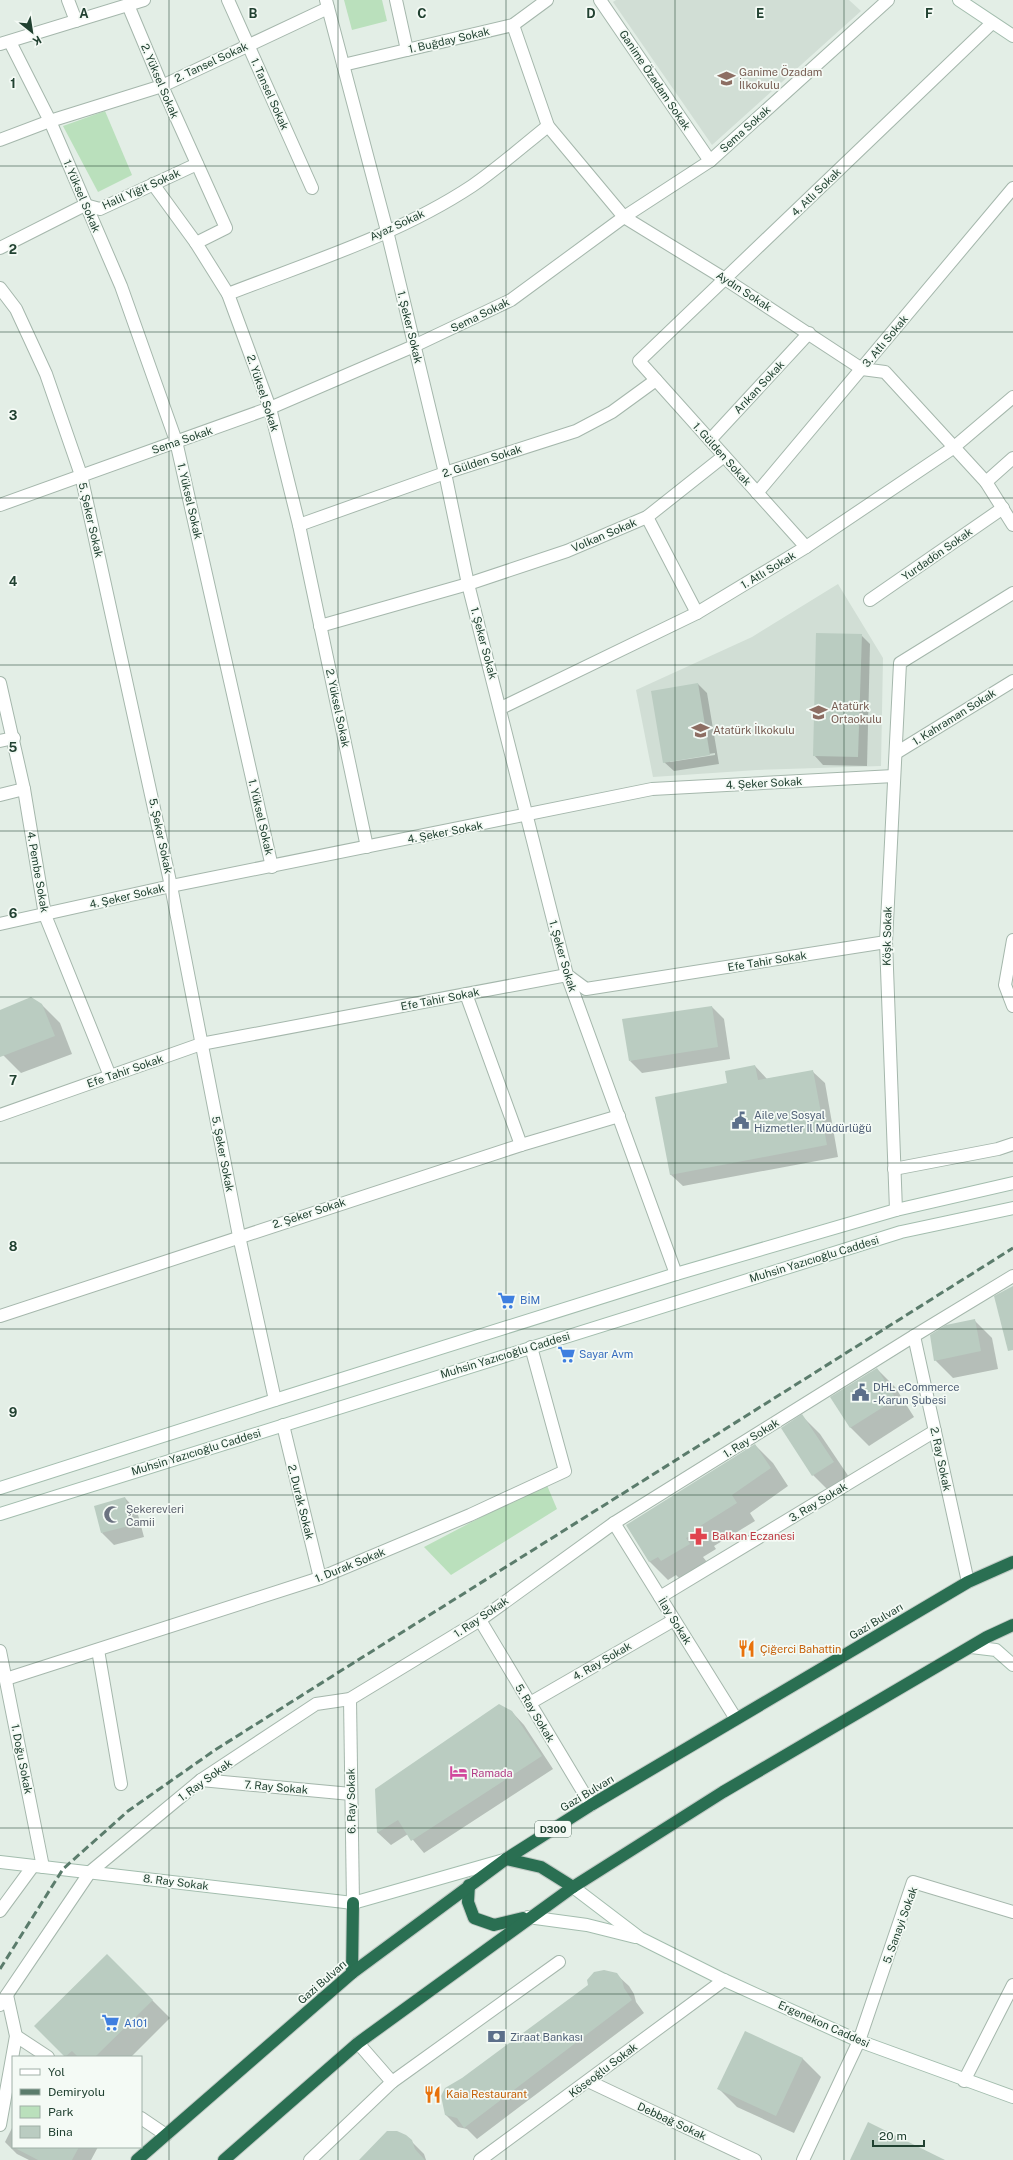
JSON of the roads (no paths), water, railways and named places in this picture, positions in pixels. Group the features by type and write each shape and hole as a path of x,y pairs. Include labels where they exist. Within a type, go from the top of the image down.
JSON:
{"highway":[{"name":"Gazi Bulvarı","path":"137,2160 352,1973 506,1859 591,1805 968,1582 1013,1562"},
{"path":"224,2160 358,2043 528,1917 730,1788 971,1647 1013,1625"},
{"path":"506,1859 541,1867 573,1887"},
{"path":"469,1885 468,1902 474,1918 494,1925 528,1917"},
{"path":"352,1973 353,1903"}],"street":[{"path":"68,0 76,21"},
{"path":"5,43 144,0"},
{"name":"1. Tansel Sokak","path":"228,0 312,188"},
{"path":"396,0 407,50"},
{"name":"1. Buğday Sokak","path":"343,65 513,25 547,0"},
{"name":"Ganime Özadam Sokak","path":"600,0 710,161"},
{"name":"Sema Sokak","path":"0,505 270,408 414,346 511,300 624,217 710,161 888,0"},
{"path":"959,0 1013,36"},
{"name":"2. Tansel Sokak","path":"0,140 50,121 162,86 248,45 327,4"},
{"name":"1. Şeker Sokak","path":"327,4 387,231 445,473 468,584 501,708 567,975 676,1274"},
{"name":"2. Yüksel Sokak","path":"128,5 162,86 226,228 196,243 228,294 270,408 299,524 367,847"},
{"name":"4. Atlı Sokak","path":"639,361 992,22"},
{"name":"Aydın Sokak","path":"513,25 548,126 624,217 725,279 862,369 885,372 953,448 986,482 1013,526"},
{"name":"1. Yüksel Sokak","path":"5,43 50,121 121,286 176,441 272,867"},
{"name":"Ayaz Sokak","path":"228,294 387,231 421,215 472,186 548,126"},
{"name":"Halil Yiğit Sokak","path":"0,248 85,205 100,209 197,164"},
{"path":"153,184 196,243"},
{"name":"3. Atlı Sokak","path":"757,493 1013,188"},
{"name":"5. Şeker Sokak","path":"0,288 16,309 46,374 81,475 171,886 239,1236 274,1400"},
{"name":"Arıkan Sokak","path":"710,440 809,333"},
{"name":"1. Gülden Sokak","path":"639,361 806,547"},
{"name":"2. Gülden Sokak","path":"299,524 445,473 576,431 612,412 656,380"},
{"name":"1. Atlı Sokak","path":"501,708 696,613 806,547 953,448 1013,396"},
{"name":"Volkan Sokak","path":"320,626 468,584 567,551 647,517 724,456"},
{"path":"986,482 1013,458"},
{"name":"Yurdadön Sokak","path":"870,600 1003,508"},
{"path":"647,517 696,613"},
{"name":"Köşk Sokak","path":"901,1232 896,1210 886,942 900,662 1013,593"},
{"name":"1. Kahraman Sokak","path":"896,753 1013,681"},
{"name":"4. Pembe Sokak","path":"0,683 14,738 24,789 45,915 110,1076"},
{"path":"0,741 14,738"},
{"name":"4. Şeker Sokak","path":"0,924 171,886 528,816 652,789 894,776"},
{"path":"0,795 24,789"},
{"path":"1013,940 1005,985 1013,1006"},
{"name":"Efe Tahir Sokak","path":"0,1115 201,1044 567,975 586,989 886,942"},
{"path":"466,994 521,1145"},
{"name":"2. Şeker Sokak","path":"0,1316 239,1236 521,1145 619,1116"},
{"path":"894,1169 1013,1144"},
{"name":"Muhsin Yazıcıoğlu Caddesi","path":"0,1488 274,1400 676,1274 896,1210 1013,1183"},
{"name":"Muhsin Yazıcıoğlu Caddesi","path":"0,1514 901,1232 1013,1208"},
{"name":"1. Ray Sokak","path":"0,2005 90,1872 201,1780 316,1704 350,1699 480,1620 614,1523 1013,1276"},
{"name":"2. Ray Sokak","path":"914,1336 968,1582"},
{"name":"1. Durak Sokak","path":"6,1679 320,1578 470,1515 565,1471 531,1347"},
{"name":"2. Durak Sokak","path":"283,1425 320,1578"},
{"name":"3. Ray Sokak","path":"660,1597 935,1431"},
{"name":"İlay Sokak","path":"614,1523 736,1720"},
{"name":"5. Ray Sokak","path":"480,1620 591,1805"},
{"name":"4. Ray Sokak","path":"530,1703 674,1620"},
{"path":"971,1647 996,1650 1013,1665"},
{"path":"98,1650 121,1784"},
{"name":"1. Doğu Sokak","path":"0,1651 38,1866"},
{"name":"6. Ray Sokak","path":"350,1699 353,1903"},
{"name":"7. Ray Sokak","path":"201,1780 351,1794"},
{"path":"353,1903 506,1859"},
{"name":"8. Ray Sokak","path":"0,1862 353,1903"},
{"path":"0,1911 38,1866"},
{"name":"5. Sanayi Sokak","path":"859,2041 913,1882 1013,1912"},
{"path":"573,1887 640,1938"},
{"path":"528,1917 587,1924 640,1938"},
{"name":"Ergenekon Caddesi","path":"640,1938 724,1980 859,2041 964,2081 1013,2097"},
{"path":"310,2160 392,2082 559,1962"},
{"name":"Köseoğlu Sokak","path":"480,2160 724,1980"},
{"path":"964,2081 1013,1985"},
{"path":"7,1995 16,2036 12,2056"},
{"path":"16,2036 46,2056"},
{"path":"803,2160 859,2041"},
{"path":"358,2043 392,2082"},
{"path":"0,2125 12,2058"},
{"name":"Debbağ Sokak","path":"588,2081 755,2160"},
{"path":"142,2119 166,2135"}],"railway":[{"path":"0,1969 63,1869 128,1811 215,1750 1013,1248"}],"place":[{"name":"Ganime Özadam İlkokulu","path":"726,78"},
{"name":"Atatürk Ortaokulu","path":"818,712"},
{"name":"Atatürk İlkokulu","path":"700,730"},
{"name":"Aile ve Sosyal Hizmetler İl Müdürlüğü","path":"741,1121"},
{"name":"BİM","path":"507,1300"},
{"name":"Sayar Avm","path":"566,1354"},
{"name":"DHL eCommerce - Karun Şubesi","path":"860,1393"},
{"name":"Şekerevleri Camii","path":"113,1515"},
{"name":"Balkan Eczanesi","path":"699,1536"},
{"name":"Çiğerci Bahattin","path":"747,1649"},
{"name":"Ramada","path":"458,1773"},
{"name":"A101","path":"111,2023"},
{"name":"Ziraat Bankası","path":"497,2037"},
{"name":"Kaia Restaurant","path":"433,2094"}]}
